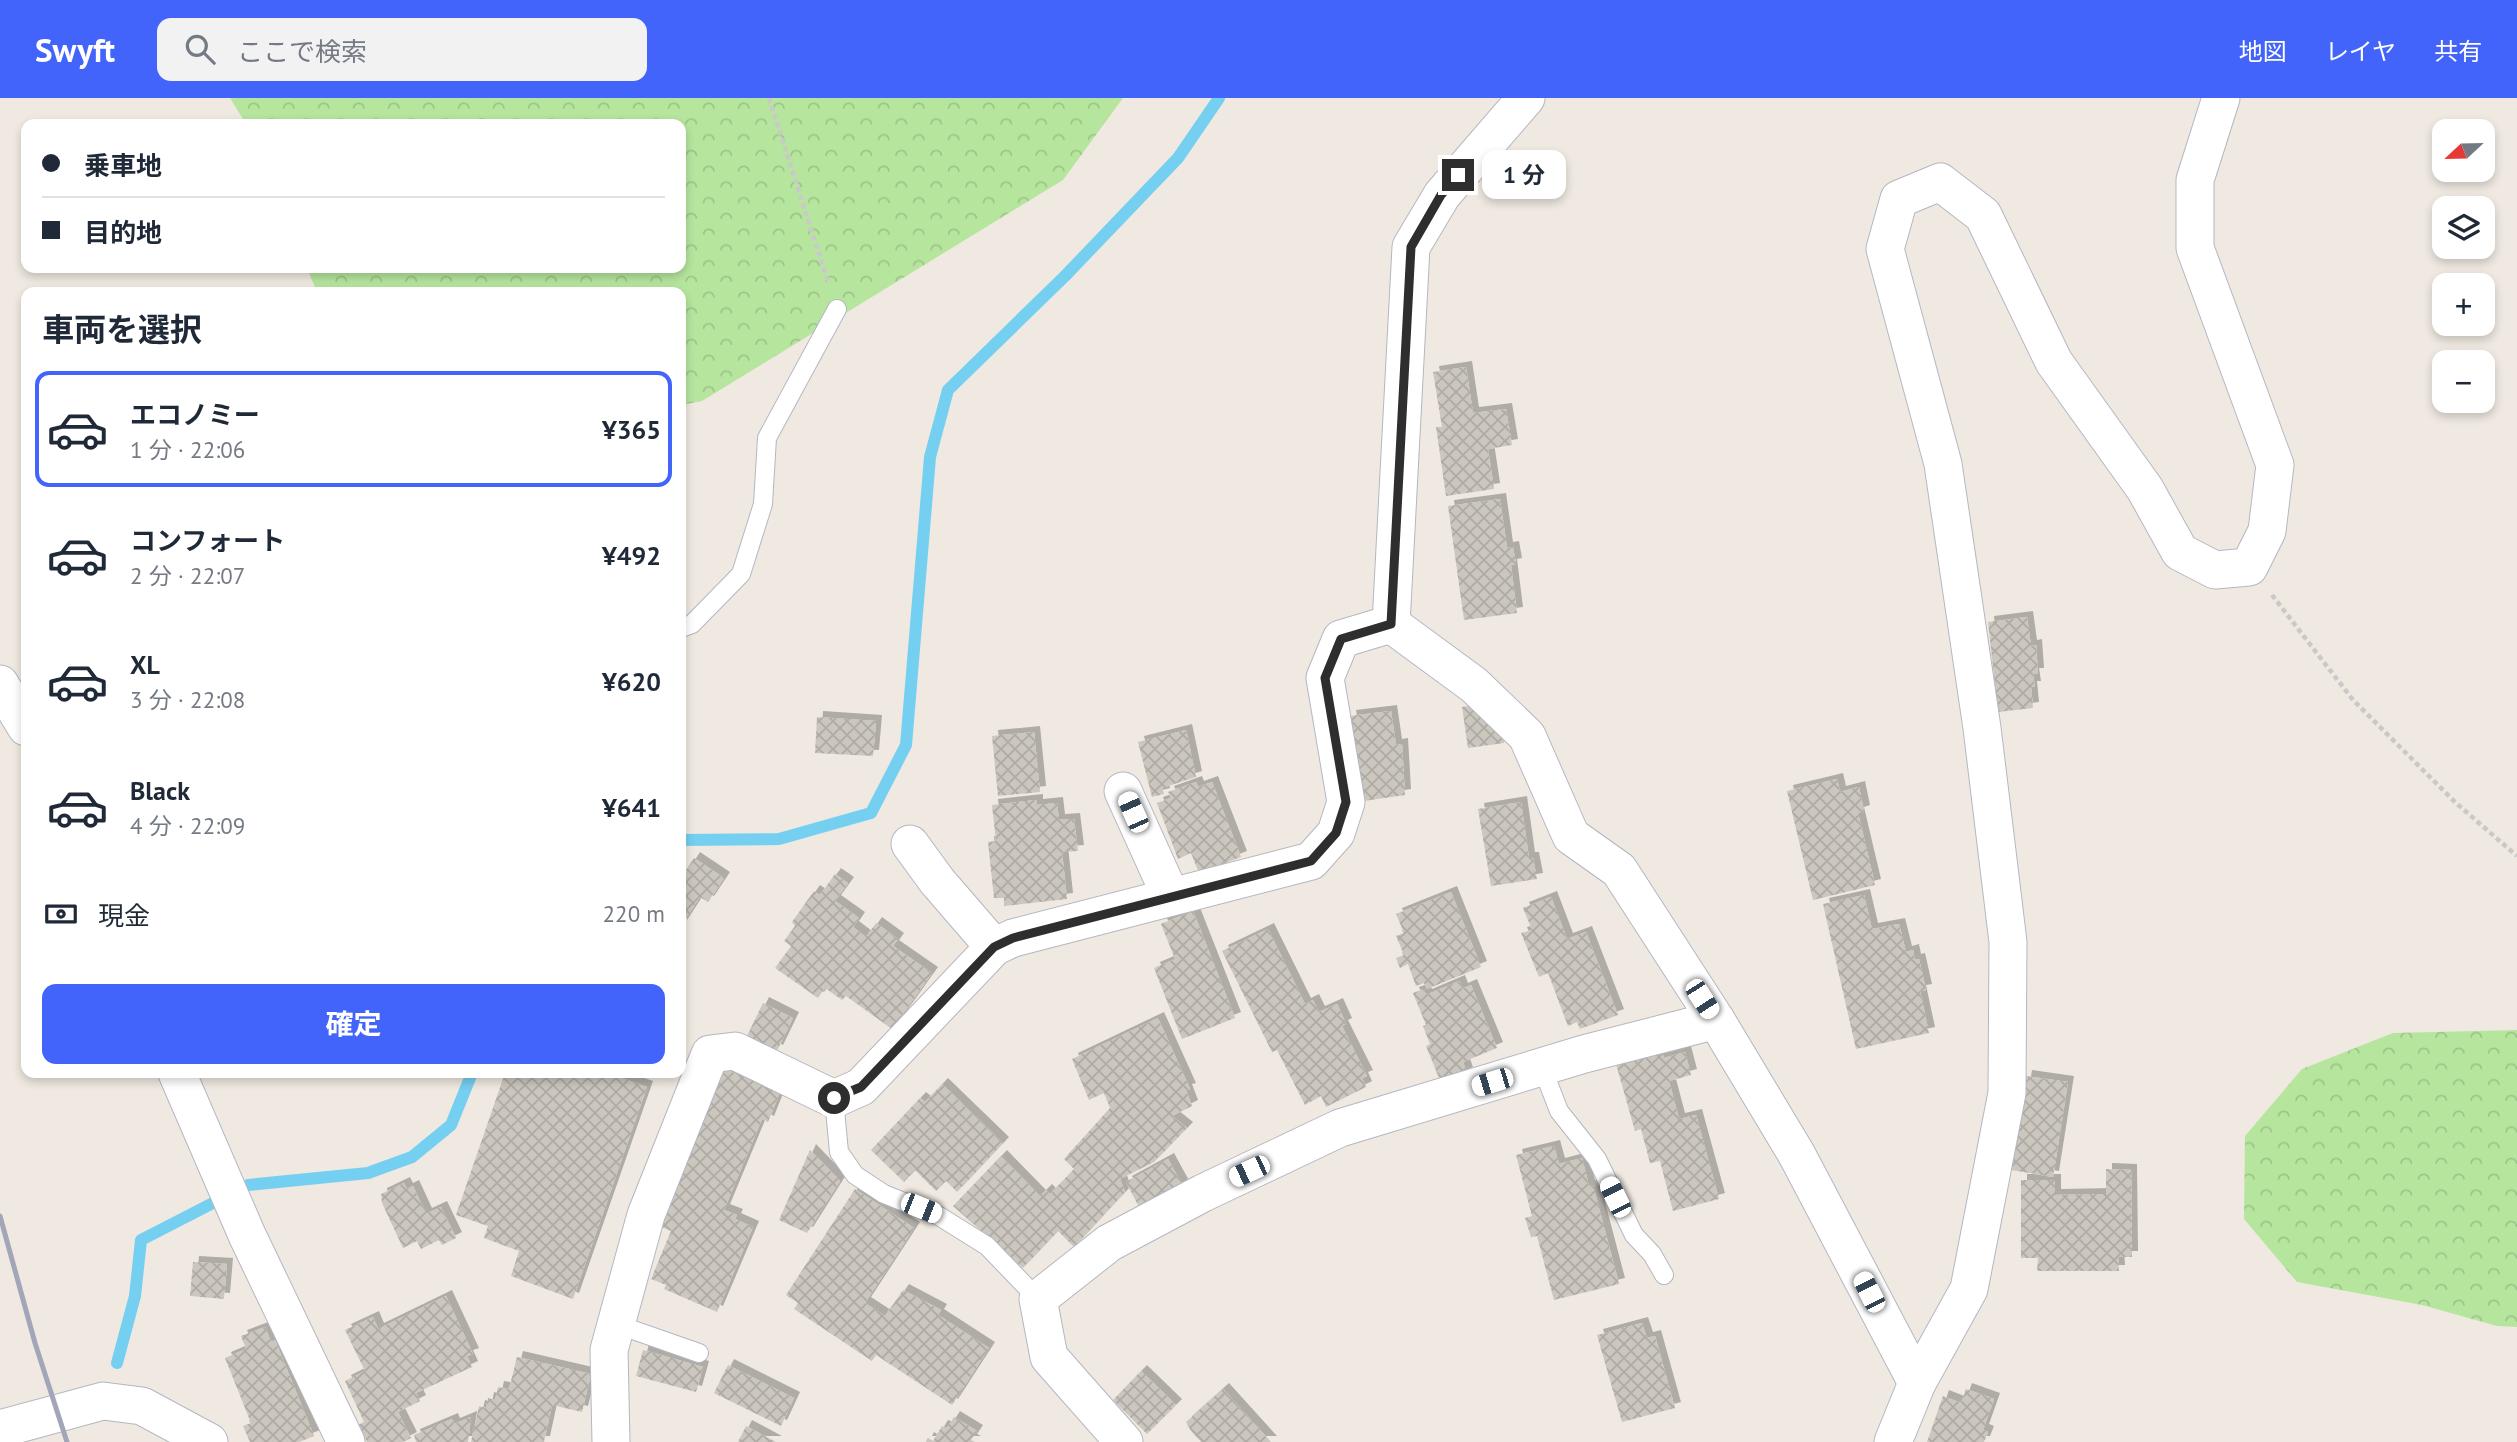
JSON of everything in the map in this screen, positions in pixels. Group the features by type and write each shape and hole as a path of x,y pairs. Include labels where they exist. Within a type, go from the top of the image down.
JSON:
{"street":[{"path":"1391,624 1411,247 1441,195 1526,98"},
{"path":"1893,1442 1917,1383 1969,1289 2007,1093 2008,942 1982,728 1943,464 1885,249 1899,199 1940,182 1983,215 2054,362 2145,489 2180,552 2215,570 2249,567 2267,530 2275,465 2195,248 2195,180 2221,98"},
{"path":"611,1442 609,1350 646,1215 692,1068 710,1054 735,1051 834,1098 861,1087 994,947 1013,938 1311,861 1336,833 1346,802 1325,678 1341,639 1391,624"},
{"path":"1391,624 1474,685 1527,736 1571,836 1619,870 1716,1020 1797,1155 1917,1383"},
{"path":"0,684 21,719"},
{"path":"1123,790 1171,897"},
{"path":"910,844 937,881 994,947"},
{"path":"1124,1442 1049,1356 1038,1299 1109,1243 1203,1193 1340,1128 1542,1067 1716,1020"},
{"path":"179,1078 242,1222 346,1442"},
{"path":"0,1429 103,1401 142,1406 209,1442"}],"lane":[{"path":"686,626 692,624 740,574 763,504 767,438 837,309"},
{"path":"1542,1067 1559,1111 1597,1159 1634,1235 1652,1254 1664,1275"},
{"path":"834,1098 839,1152 855,1175 884,1194 939,1216 986,1246 1038,1299"},
{"path":"616,1324 699,1353"}],"path":[{"path":"769,98 837,309"},
{"path":"2249,567 2353,700 2456,803 2517,856"}],"green space":[{"path":"230,98 1123,98 1063,180 702,401 686,404 686,287 315,287 309,273 686,273 686,119 243,119"},
{"path":"2517,1030 2517,1327 2497,1326 2422,1305 2297,1282 2244,1219 2245,1136 2302,1069 2393,1033"}],"building":[{"path":"1466,367 1473,413 1506,409 1512,445 1488,449 1494,489 1446,496 1436,427 1442,427 1433,372"},
{"path":"1500,499 1507,548 1513,547 1516,564 1511,565 1517,613 1464,620 1448,506"},
{"path":"2027,617 2031,646 2036,645 2038,674 2033,674 2035,687 2031,687 2033,708 1998,712 1988,622"},
{"path":"1474,705 1502,728 1504,743 1468,748 1462,707"},
{"path":"1391,711 1396,745 1402,744 1405,795 1364,801 1350,716"},
{"path":"817,717 876,721 873,756 815,753"},
{"path":"1186,730 1196,777 1162,788 1164,794 1152,797 1138,742"},
{"path":"1034,732 1040,792 998,796 992,736"},
{"path":"1837,779 1840,792 1859,787 1864,811 1858,813 1875,885 1813,900 1787,791"},
{"path":"1196,782 1198,787 1212,782 1241,857 1199,873 1191,853 1178,859 1157,803 1171,798 1168,792"},
{"path":"1037,800 1037,805 1057,803 1059,820 1074,819 1078,851 1062,852 1067,899 1004,906 1004,898 994,898 988,842 996,841 992,805"},
{"path":"1521,802 1529,858 1533,858 1537,879 1491,886 1478,809"},
{"path":"694,858 724,878 708,902 700,897 686,918 686,870"},
{"path":"835,874 848,883 835,901 859,918 853,927 866,937 876,923 898,939 893,946 932,973 892,1029 846,996 842,1000 825,988 818,998 775,968 791,946 784,941 795,926 792,922 814,891 820,895"},
{"path":"1451,892 1481,967 1427,989 1424,983 1416,986 1408,964 1400,968 1396,958 1404,955 1396,936 1404,933 1396,914"},
{"path":"1864,895 1872,929 1899,924 1906,952 1913,950 1915,960 1919,959 1926,990 1920,991 1929,1033 1856,1049 1823,904"},
{"path":"1551,897 1567,939 1586,932 1618,1015 1580,1029 1577,1022 1568,1026 1548,973 1539,977 1521,933 1532,930 1523,908"},
{"path":"1193,911 1235,1018 1182,1039 1154,968 1175,959 1161,924"},
{"path":"1268,929 1305,1004 1313,1000 1319,1012 1337,1004 1346,1024 1342,1026 1367,1076 1362,1078 1366,1087 1326,1107 1321,1096 1305,1105 1277,1050 1272,1052 1222,951"},
{"path":"1459,981 1462,989 1471,985 1497,1048 1463,1062 1467,1073 1441,1083 1426,1046 1430,1044 1423,1026 1426,1025 1413,993 1424,989 1426,995"},
{"path":"763,1003 793,1018 777,1051 747,1036"},
{"path":"1158,1018 1190,1089 1186,1090 1192,1106 1172,1116 1187,1128 1154,1162 1120,1179 1125,1192 1074,1247 1058,1231 1023,1268 953,1206 1001,1156 1040,1196 1046,1190 1050,1194 1074,1169 1064,1159 1110,1108 1104,1093 1089,1100 1072,1059"},
{"path":"1662,1052 1664,1058 1685,1052 1691,1075 1669,1081 1679,1119 1696,1115 1719,1199 1673,1211 1660,1161 1650,1163 1641,1129 1635,1131 1616,1064"},
{"path":"725,1069 780,1092 768,1122 762,1119 724,1210 737,1215 735,1219 753,1227 717,1312 664,1289 666,1285 651,1279 671,1231 659,1226"},
{"path":"2026,1076 2068,1082 2053,1177 2011,1170"},
{"path":"503,1078 621,1078 647,1087 573,1299 511,1276 519,1251 484,1238 488,1226 456,1215"},
{"path":"942,1084 1003,1143 957,1192 946,1181 936,1191 915,1170 904,1182 871,1150 920,1098 925,1102"},
{"path":"1554,1146 1559,1164 1582,1158 1589,1186 1593,1185 1619,1284 1554,1300 1537,1236 1531,1237 1525,1218 1532,1216 1516,1155"},
{"path":"810,1150 840,1181 807,1233 779,1220"},
{"path":"1168,1159 1185,1190 1142,1213 1126,1182"},
{"path":"2106,1169 2131,1170 2132,1257 2118,1257 2119,1271 2037,1271 2038,1258 2021,1258 2021,1180 2055,1180 2055,1195 2106,1194"},
{"path":"404,1183 407,1189 413,1186 426,1214 441,1207 456,1238 442,1245 439,1240 421,1249 417,1241 403,1248 382,1203 381,1194"},
{"path":"855,1189 914,1228 865,1303 885,1316 903,1290 941,1310 938,1315 989,1348 952,1405 876,1355 872,1361 794,1309 798,1303 786,1295"},
{"path":"193,1262 227,1264 224,1299 190,1296"},
{"path":"446,1296 473,1354 467,1356 472,1367 416,1393 420,1401 398,1412 411,1438 403,1442 367,1442 358,1425 364,1422 345,1381 365,1371 345,1330 373,1317 378,1329"},
{"path":"1642,1323 1647,1338 1655,1336 1675,1408 1622,1422 1597,1335"},
{"path":"265,1327 271,1342 275,1340 314,1436 299,1442 250,1442 243,1426 251,1423 225,1358 246,1349 241,1336"},
{"path":"643,1350 703,1367 696,1392 636,1376"},
{"path":"517,1357 591,1374 582,1412 552,1405 544,1442 471,1442 479,1406 486,1408 488,1398 495,1400 498,1387 509,1389"},
{"path":"728,1365 794,1398 781,1426 714,1393"},
{"path":"1141,1371 1176,1405 1147,1434 1113,1400"},
{"path":"1223,1389 1271,1442 1201,1442 1191,1431 1186,1422"},
{"path":"1966,1389 1994,1399 1983,1430 1988,1432 1984,1442 1927,1442 1943,1396 1961,1403"},
{"path":"471,1417 468,1442 416,1442 414,1435 452,1419 454,1424"},
{"path":"954,1417 977,1431 971,1440 975,1442 926,1442 928,1438 933,1441 942,1426 947,1428"},
{"path":"746,1426 776,1442 738,1442"}],"waterway":[{"path":"686,840 779,839 871,813 906,745 930,457 948,390 1065,276 1178,158 1219,98"},
{"path":"117,1363 135,1296 141,1240 248,1185 368,1173 412,1157 451,1125 470,1078"}],"railway":[{"path":"0,1216 35,1343 67,1442"}],"route":[{"path":"834,1098 861,1087 994,947 1013,938 1311,861 1336,833 1346,802 1325,678 1341,639 1391,624 1411,247 1441,195 1458,175"}]}
